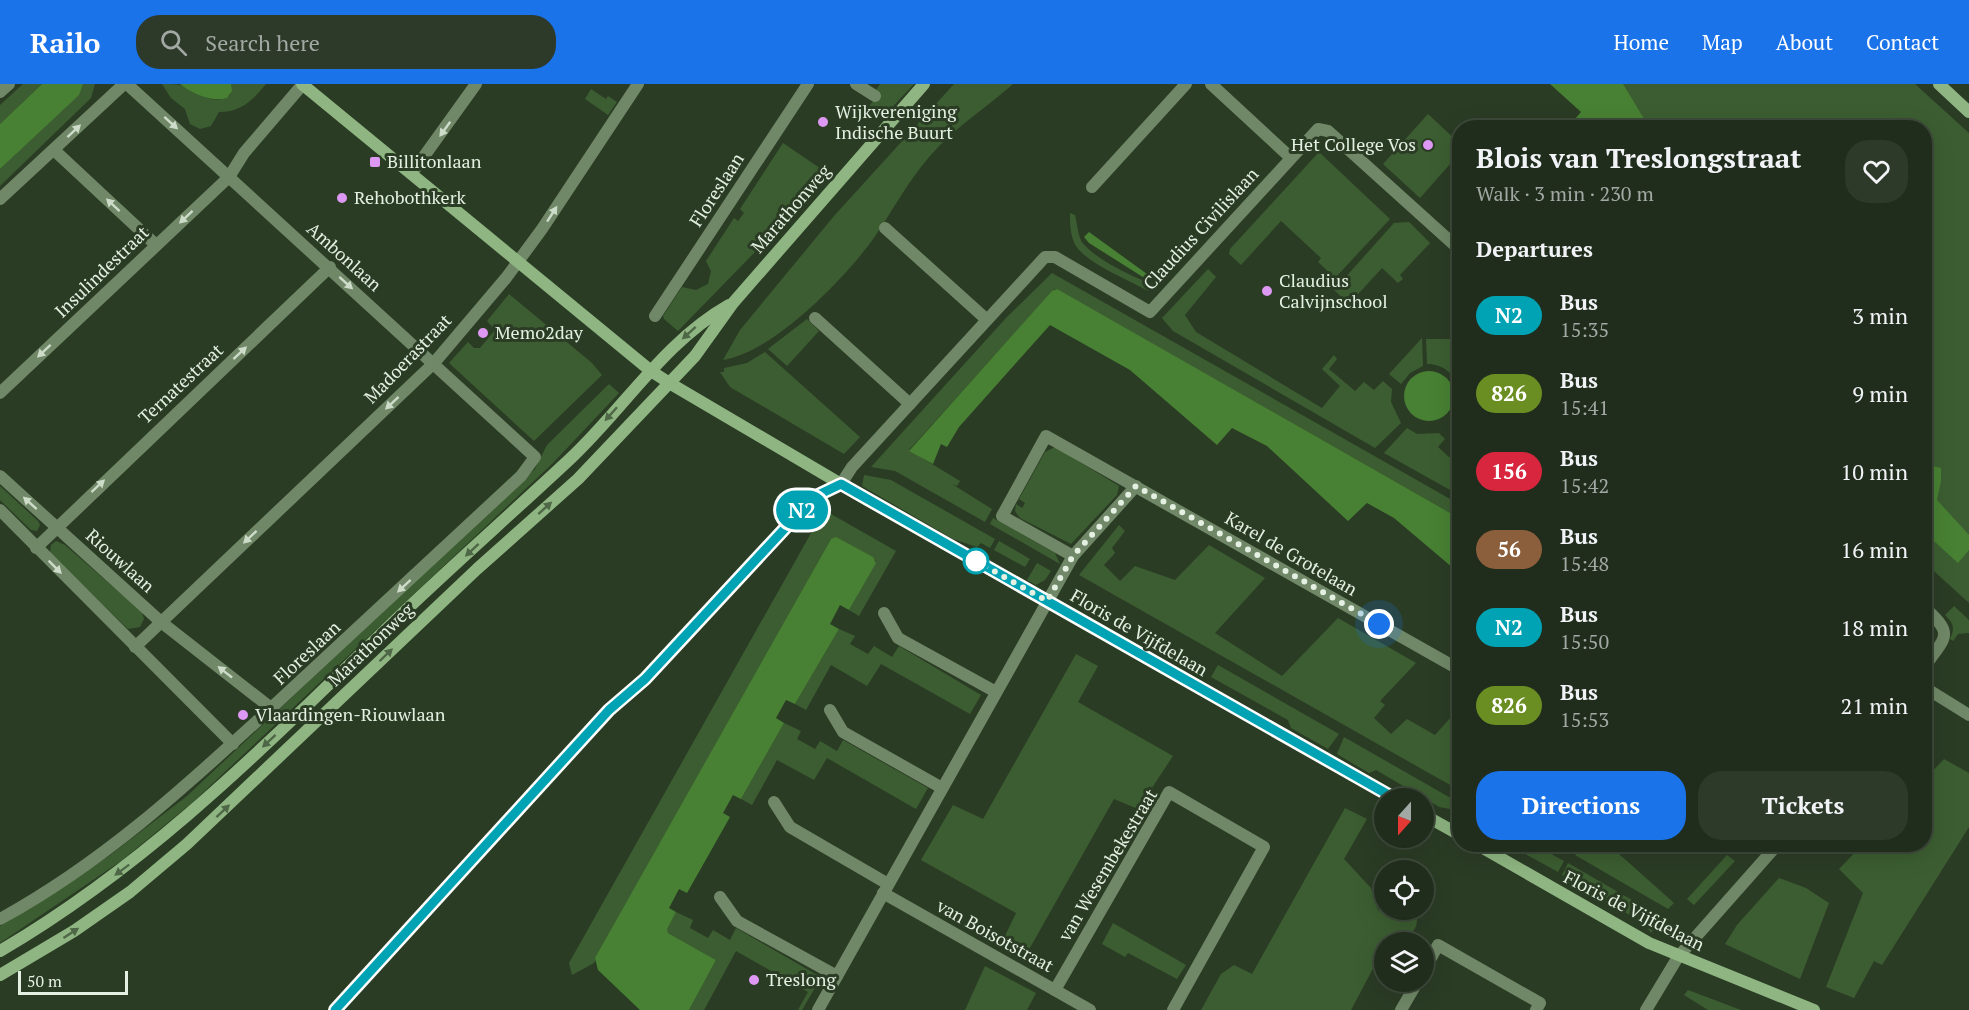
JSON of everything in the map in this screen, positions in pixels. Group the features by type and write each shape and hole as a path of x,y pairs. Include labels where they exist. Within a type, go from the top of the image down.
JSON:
{"main road":[{"path":"302,84 651,371"},
{"name":"Marathonweg","path":"0,975 74,931 121,898 187,844 477,569 578,478 671,384 714,332 733,303 924,84"},
{"path":"1939,84 1969,111"},
{"name":"Marathonweg","path":"0,951 68,910 172,831 577,452 651,371 702,321 733,303"},
{"name":"Floris de Vijfdelaan","path":"651,371 841,484 1376,788"},
{"path":"1434,821 1452,831"},
{"name":"Floris de Vijfdelaan","path":"1490,852 1605,920 1678,957 1814,1010"}],"street":[{"path":"0,92 9,84"},
{"path":"0,199 125,84"},
{"name":"Ambonlaan","path":"125,84 330,267 535,457"},
{"name":"Insulindestraat","path":"0,393 229,177 244,153 302,84"},
{"path":"412,173 476,84"},
{"name":"Madoerastraat","path":"160,622 434,363 506,278 542,229 638,84"},
{"name":"Floreslaan","path":"655,316 808,84"},
{"path":"856,84 875,96"},
{"path":"1092,187 1186,84"},
{"path":"1211,84 1291,158"},
{"name":"Claudius Civilislaan","path":"841,484 852,467 1045,257 1055,257 1150,312 1318,129 1328,131 1452,243"},
{"path":"54,150 156,245"},
{"path":"885,228 986,319"},
{"name":"Ternatestraat","path":"56,526 330,267"},
{"path":"815,318 910,404"},
{"name":"Karel de Grotelaan","path":"1073,556 1002,516 1047,436 1452,665"},
{"name":"Floreslaan","path":"0,919 64,881 147,820 233,744 521,476 535,457"},
{"name":"Riouwlaan","path":"0,476 160,622 271,708"},
{"path":"818,1010 1073,556 1136,486"},
{"path":"0,510 233,744"},
{"path":"36,548 56,526"},
{"path":"884,613 898,638 996,692"},
{"path":"1932,614 1944,626 1945,635 1932,655"},
{"path":"135,647 160,622"},
{"path":"1932,695 1969,715"},
{"path":"831,710 843,732 942,788"},
{"name":"van Wesembekestraat","path":"1055,990 1169,792 1264,847 1173,1010"},
{"name":"van Boisotstraat","path":"774,802 790,827 885,888 1090,1010"},
{"path":"1646,1010 1678,957 1771,852"},
{"path":"720,897 737,921 837,976"},
{"path":"1434,952 1438,945 1540,1003 1536,1010"},
{"path":"1401,1010 1412,992"}],"shaded area":[{"path":"23,84 42,84 0,124 0,105"},
{"path":"42,84 83,84 79,95 0,169 0,124"},
{"path":"83,84 95,84 91,98 0,186 0,169 78,95"},
{"path":"162,84 181,85 218,100 230,95 231,84 266,84 246,104 234,110 219,112 211,126 200,129 190,124 185,109 171,98"},
{"path":"180,84 231,84 232,91 227,98 215,99 196,94"},
{"path":"880,84 914,84 881,119 867,109 877,96 874,93"},
{"path":"954,84 1013,84 960,127 930,156 914,176 871,242 824,295 784,330 763,344 723,360 740,330 834,216"},
{"path":"1550,84 1623,84 1645,120 1574,120 1581,112"},
{"path":"1590,84 1915,84 1969,133 1969,603 1932,569 1932,120 1626,120"},
{"path":"591,89 606,99 608,96 617,102 608,115 585,99"},
{"path":"1428,114 1452,136 1452,164 1420,198 1383,164"},
{"path":"783,143 830,175 678,331 663,316 682,287 696,290 708,284 711,271 706,261 734,218 738,221 744,213 740,209"},
{"path":"1319,152 1390,219 1335,278 1318,262 1321,258 1281,221 1241,265 1229,254 1230,249"},
{"path":"1070,213 1075,215 1082,242 1096,255 1116,268 1155,284 1148,291 1099,265 1082,253 1073,238"},
{"path":"1409,222 1430,243 1400,275 1403,279 1398,283 1382,268 1349,304 1334,290 1394,223"},
{"path":"1089,232 1147,274 1158,274 1156,278 1146,279 1089,243 1084,237"},
{"path":"1208,269 1216,277 1185,315 1196,332 1322,408 1340,386 1322,369 1334,355 1337,359 1329,369 1355,391 1364,382 1374,390 1383,381 1392,389 1391,402 1401,423 1375,448 1173,331 1162,318"},
{"path":"1052,273 1452,500 1452,514 1055,289 909,450 960,481 957,486 952,484 992,509 985,522 895,471 871,467 1006,318"},
{"path":"1057,289 1452,514 1452,567 1394,518 1367,503 1348,521 1267,446 1232,428 1217,445 1130,370 1050,325 959,427 947,447 941,444 933,464 909,451 1052,291"},
{"path":"509,294 592,363 602,375 534,441 449,363 468,342 474,348 480,348 495,330 487,321"},
{"path":"807,319 819,331 787,366 768,349"},
{"path":"1422,338 1423,366 1410,373 1401,384 1389,374"},
{"path":"1426,339 1452,339 1452,376 1443,368 1427,364"},
{"path":"765,352 860,437 844,454 730,387 720,372 724,372 724,368 747,363"},
{"path":"1434,372 1443,375 1450,382 1452,405 1443,417 1424,420 1415,417 1408,410 1405,391 1408,382 1415,375"},
{"path":"609,384 619,393 552,464 193,802 121,861 0,943 0,926 109,856 187,796 535,469 547,445"},
{"path":"1407,428 1417,434 1439,433 1445,439 1438,447 1452,460 1452,491 1384,453"},
{"path":"1055,447 1119,486 1117,495 1071,544 1020,518 1015,511 1016,504 1022,508 1025,503 1019,499 1045,452"},
{"path":"1932,466 1941,468 1937,500 1969,535 1969,550 1958,563 1932,539"},
{"path":"864,475 891,480 995,539 990,548 981,543 977,547 953,539 862,486"},
{"path":"0,486 38,521 40,525 37,531 31,530 0,500"},
{"path":"824,510 896,551 859,616 849,610 876,561 831,539 594,963 572,975 569,963"},
{"path":"993,518 1055,553 1060,564 990,524"},
{"path":"1119,525 1125,531 1112,548 1115,553 1104,565 1120,581 1135,566 1175,580 1209,545 1265,578 1215,633 1282,676 1338,618 1416,663 1380,701 1385,705 1374,718 1391,734 1407,719 1435,735 1452,716 1452,786 1079,575"},
{"path":"836,537 873,557 876,563 849,610 840,605 830,624 839,629 795,704 786,700 776,718 784,723 741,799 733,795 723,813 730,817 687,893 679,889 669,908 676,912 667,929 668,933 716,960 689,1010 640,1010 598,970 595,958 831,539"},
{"path":"56,541 65,545 142,612 144,619 140,627 128,629 50,553 51,545"},
{"path":"999,541 1030,559 1025,567 994,550"},
{"path":"1037,563 1051,571 1045,580 1036,585 1027,580"},
{"path":"1954,606 1969,620 1969,633 1958,634 1953,641 1950,639 1953,626 1945,615"},
{"path":"839,629 855,636 850,644 868,654 874,646 892,657 899,646 981,695 970,714 881,664 867,686 831,665 806,710 795,704"},
{"path":"1076,654 1098,666 1078,702 1173,756 1138,809 1114,799 1027,953 1003,940 1016,913 921,860 953,805 983,819"},
{"path":"1218,665 1339,734 1328,749 1291,728 1288,720 1211,677"},
{"path":"784,723 801,731 797,739 815,749 820,741 837,751 843,740 928,788 916,809 827,758 814,780 777,760 752,805 741,799"},
{"path":"1344,737 1433,788 1407,788 1376,770 1369,773 1337,754"},
{"path":"1944,759 1969,773 1969,827 1882,965 1874,961 1854,998 1826,987 1863,893 1839,869 1855,852 1932,852 1932,772"},
{"path":"1434,788 1452,799 1452,809 1434,804"},
{"path":"1345,808 1367,819 1344,859 1371,888 1374,897 1374,920 1417,920 1416,927 1412,932 1374,932 1374,967 1351,1010 1201,1010 1221,974 1234,965 1252,974"},
{"path":"1522,852 1548,852 1564,861 1558,872"},
{"path":"1578,852 1617,852 1674,903 1668,909 1575,855"},
{"path":"1727,855 1735,861 1694,905 1687,899"},
{"path":"1568,863 1644,907 1657,923 1651,933 1645,924 1562,875"},
{"path":"1779,878 1806,888 1829,903 1800,979 1725,944 1737,925"},
{"path":"676,912 693,920 690,928 708,938 713,930 730,940 736,928 817,975 819,981 802,1010 798,1010 808,992 736,951 704,1010 689,1010 716,960 668,933 666,929"},
{"path":"1113,923 1186,965 1177,979 1128,953 1125,957 1102,944"},
{"path":"985,966 1036,993 1027,1010 965,1010"},
{"path":"1688,990 1741,1010 1708,1010 1684,995"}],"bus line":[{"name":"N2","path":"335,1010 609,710 645,679 802,510 818,495 841,484 1376,788"}],"place":[{"name":"Wijkvereniging Indische Buurt","path":"823,122"},
{"name":"Het College Vos","path":"1428,145"},
{"name":"Billitonlaan","path":"375,162"},
{"name":"Rehobothkerk","path":"342,198"},
{"name":"Claudius Calvijnschool","path":"1267,291"},
{"name":"Memo2day","path":"483,333"},
{"name":"Vlaardingen-Riouwlaan","path":"243,715"},
{"name":"Treslong","path":"754,980"}],"route":[{"path":"976,561 1047,601 1073,556 1136,486 1379,624"}]}
